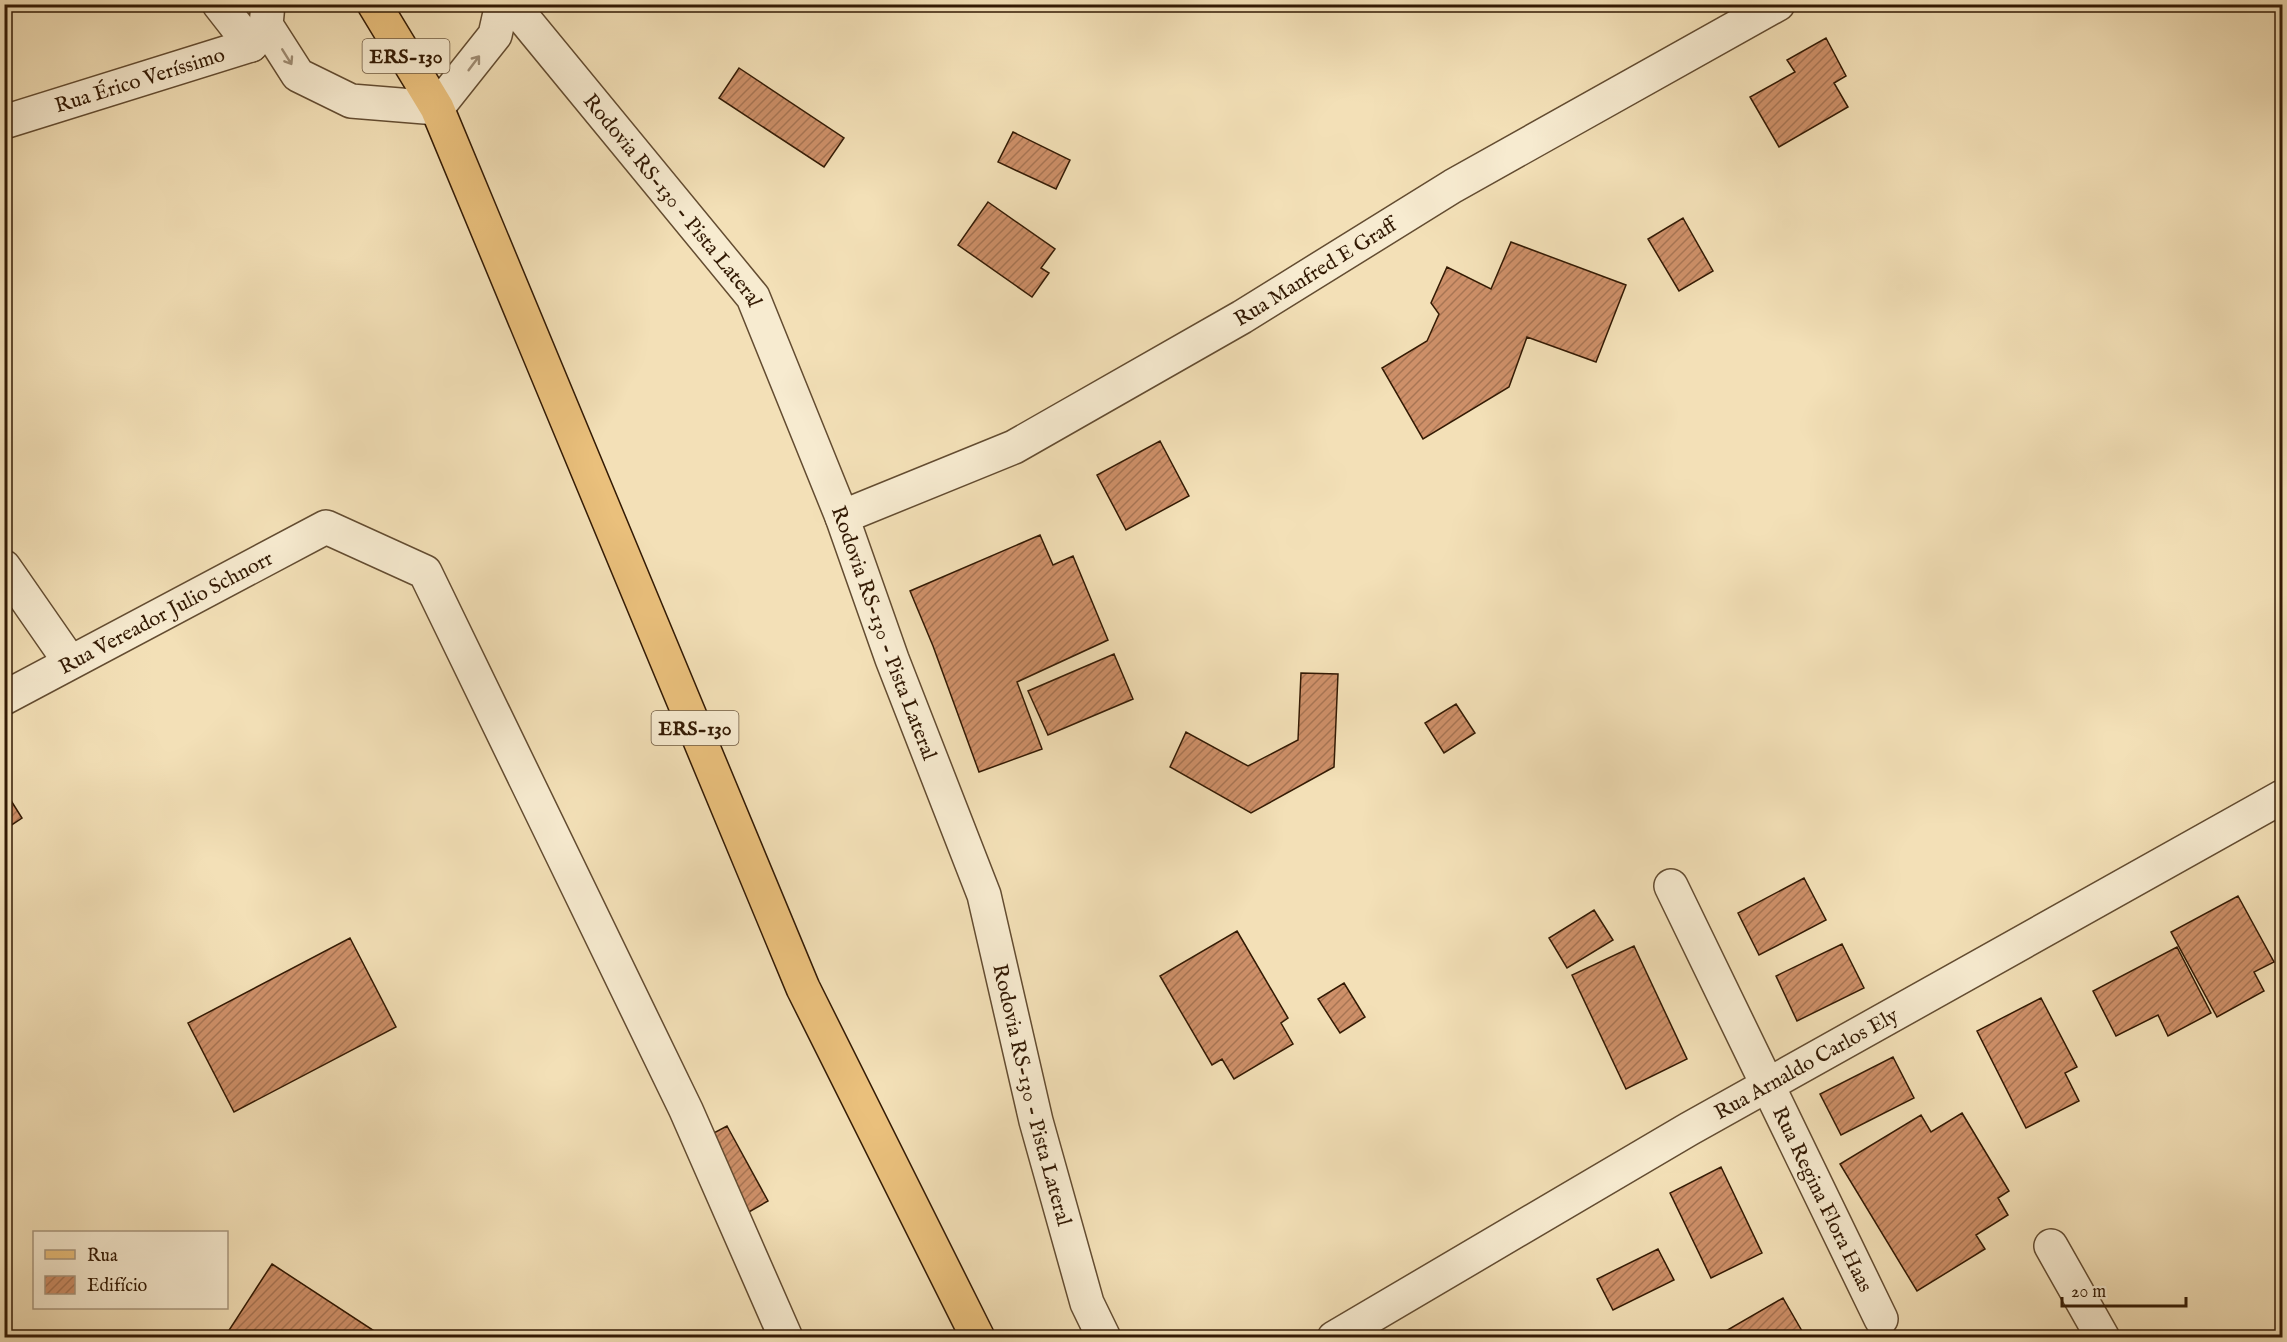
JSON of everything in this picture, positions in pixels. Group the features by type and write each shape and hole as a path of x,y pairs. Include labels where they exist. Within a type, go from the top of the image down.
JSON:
{"main road":[{"name":"ERS-130","path":"374,4 437,108 803,988 978,1338"}],"street":[{"path":"219,4 262,25 298,75 351,101 437,108 495,35 502,4"},
{"name":"Rodovia RS-130 - Pista Lateral","path":"512,4 753,297 842,517 892,659 984,895 1036,1121 1087,1302 1104,1338"},
{"name":"Rua Manfred E Graff","path":"842,517 1014,447 1242,317 1453,186 1778,4"},
{"name":"Rua Érico Veríssimo","path":"4,122 262,25"},
{"name":"Rua Vereador Julio Schnorr","path":"4,698 326,527 425,572 686,1110 786,1338"},
{"path":"4,567 70,662"},
{"name":"Rua Arnaldo Carlos Ely","path":"1334,1338 1689,1129 2283,797"},
{"name":"Rua Regina Flora Haas","path":"1671,885 1881,1319"},
{"path":"2051,1246 2103,1338"}],"building":[{"path":"1826,38 1846,76 1834,83 1848,107 1779,147 1750,97 1795,72 1787,60"},
{"path":"739,68 844,138 824,167 719,98"},
{"path":"1013,132 1070,160 1056,189 998,162"},
{"path":"988,202 1055,249 1041,268 1049,273 1032,297 958,245"},
{"path":"1683,218 1713,271 1679,291 1648,239"},
{"path":"1511,242 1626,285 1596,362 1527,337 1509,387 1423,439 1382,368 1427,341 1439,314 1431,303 1447,267 1491,289"},
{"path":"1160,441 1189,496 1126,530 1097,475"},
{"path":"1040,535 1053,565 1073,556 1108,640 1017,682 1042,749 979,772 933,646 910,591"},
{"path":"1114,654 1133,699 1048,735 1028,691"},
{"path":"1301,673 1338,674 1334,767 1251,813 1170,767 1186,732 1248,766 1298,740"},
{"path":"1456,704 1475,733 1444,753 1425,723"},
{"path":"4,792 22,818 4,830"},
{"path":"1804,878 1826,920 1759,955 1738,913"},
{"path":"2238,896 2274,962 2254,972 2264,991 2217,1017 2171,932"},
{"path":"1594,910 1613,940 1567,968 1549,938"},
{"path":"1237,931 1288,1018 1281,1023 1293,1044 1234,1079 1222,1059 1212,1065 1160,976"},
{"path":"350,938 396,1027 234,1112 188,1023"},
{"path":"1842,944 1864,988 1797,1021 1776,976"},
{"path":"1634,946 1687,1059 1626,1089 1572,975"},
{"path":"2177,947 2211,1013 2168,1036 2158,1015 2116,1036 2093,991"},
{"path":"1344,983 1365,1017 1340,1033 1318,999"},
{"path":"2041,998 2077,1067 2065,1073 2079,1101 2026,1128 1977,1031"},
{"path":"1893,1057 1914,1098 1841,1135 1820,1094"},
{"path":"1962,1113 2009,1191 1998,1198 2008,1215 1976,1235 1985,1249 1917,1291 1840,1164 1921,1115 1931,1132"},
{"path":"727,1126 768,1201 749,1212 708,1136"},
{"path":"1721,1167 1762,1253 1711,1278 1670,1193"},
{"path":"1658,1249 1674,1280 1613,1310 1597,1279"},
{"path":"272,1264 385,1338 224,1338"},
{"path":"1783,1298 1806,1338 1718,1338 1717,1336"}]}
